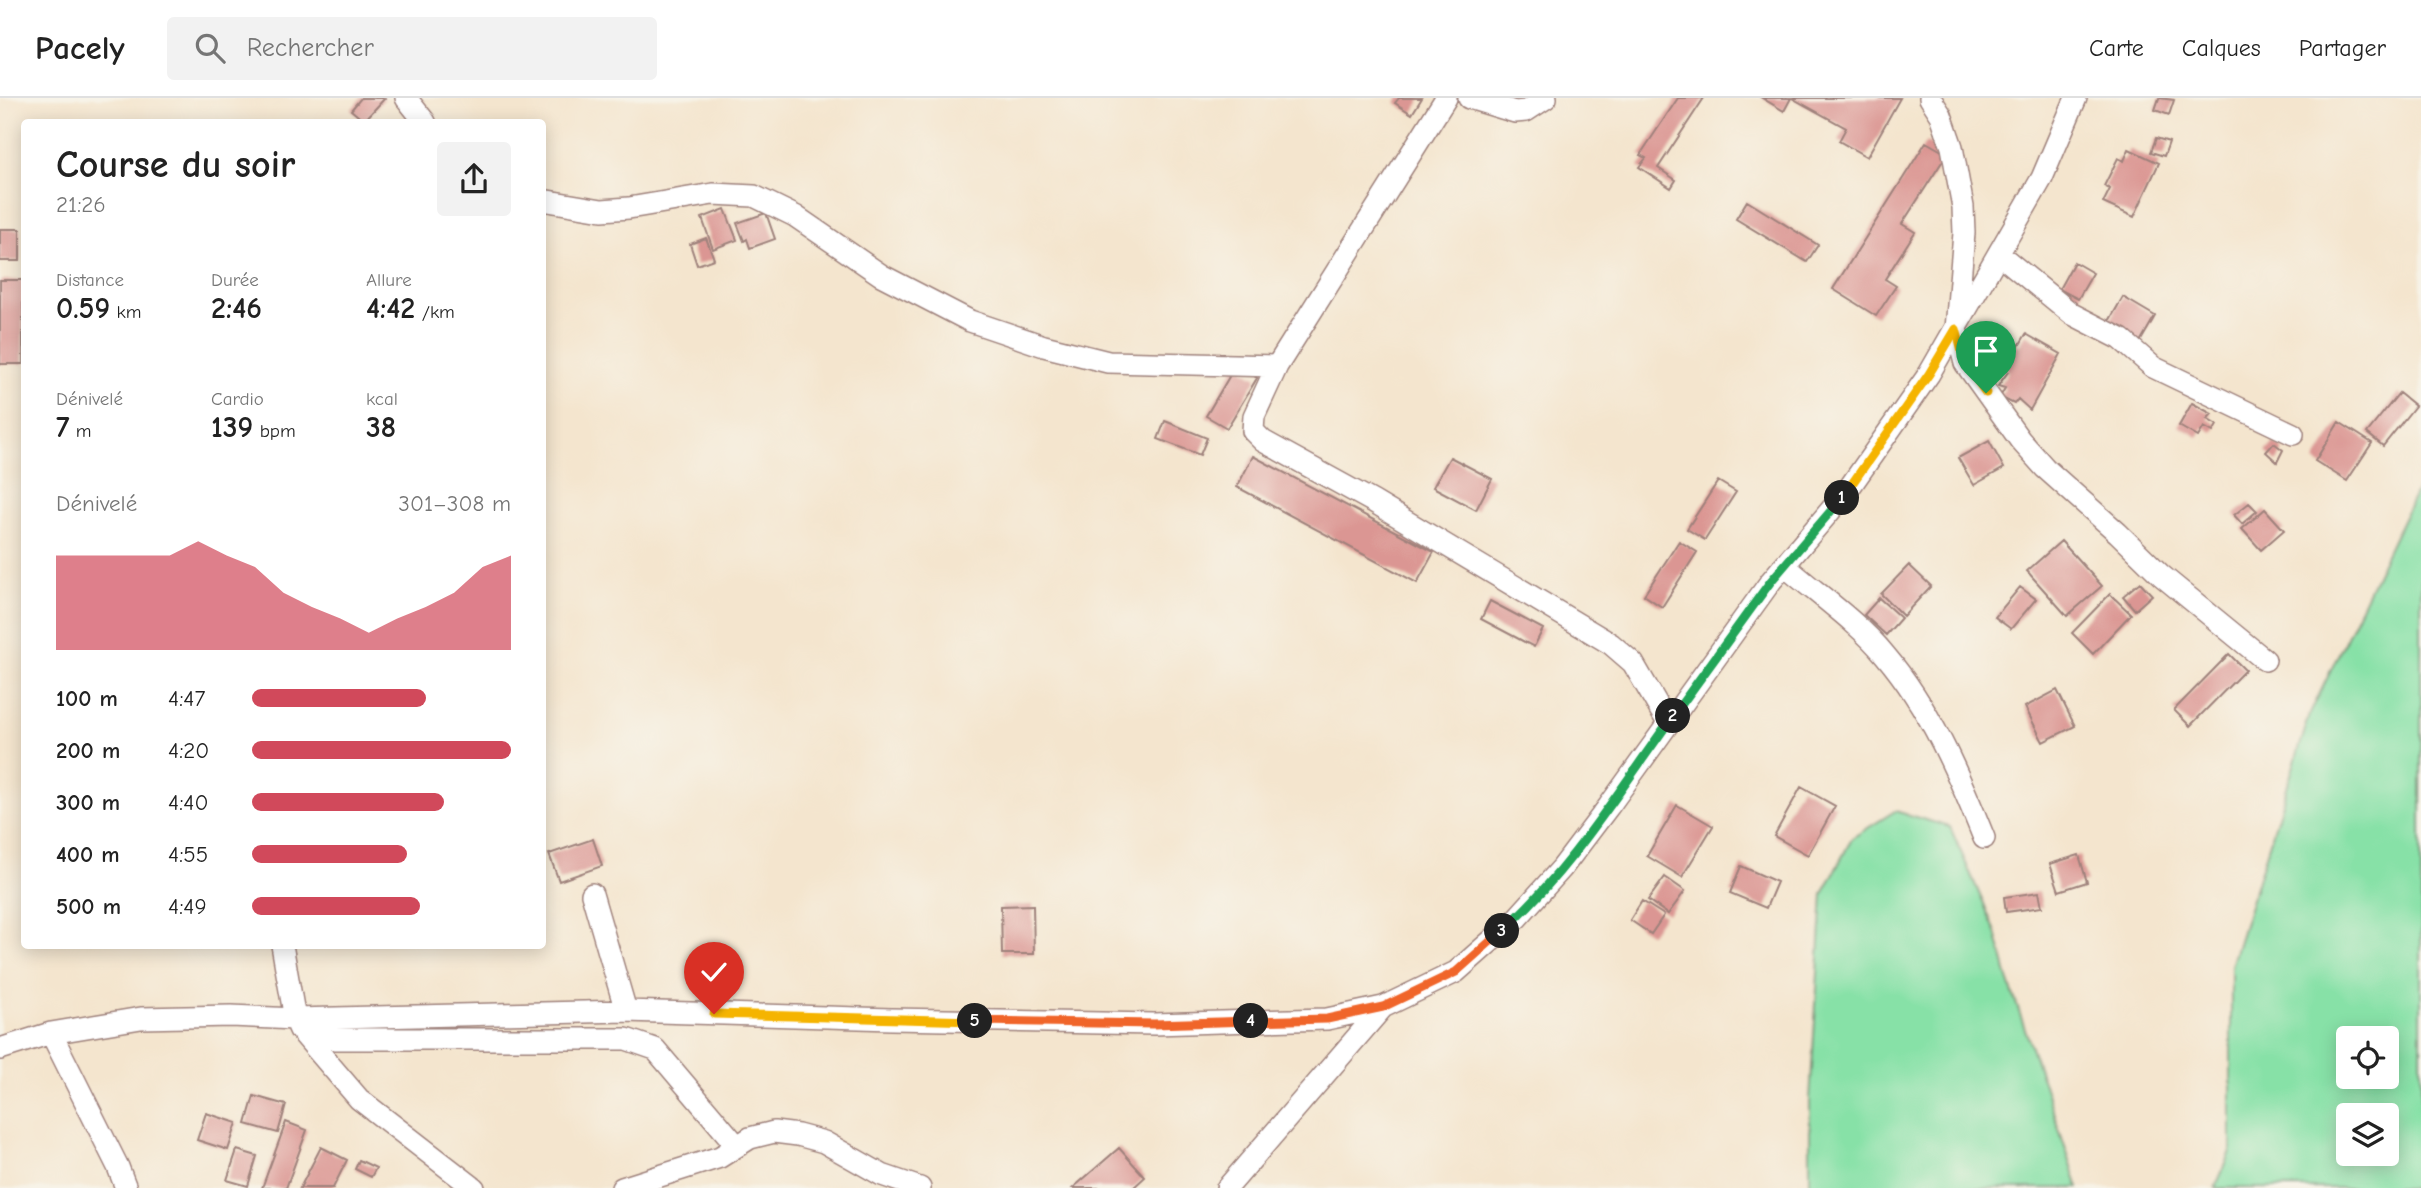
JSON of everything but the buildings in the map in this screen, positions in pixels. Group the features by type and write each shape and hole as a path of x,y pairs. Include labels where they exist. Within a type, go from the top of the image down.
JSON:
{"street":[{"path":"406,98 423,119"},
{"path":"1446,98 1277,366 1254,416 1254,431 1263,441 1374,502 1611,644 1633,663 1668,723"},
{"path":"1469,98 1515,112 1526,111 1546,98"},
{"path":"1930,98 1941,115 1952,147 1963,206 1964,233 1956,329 1965,363 2020,440 2045,468 2161,575 2265,660"},
{"path":"0,1049 51,1033 141,1018 231,1016 295,1019 626,1012 1154,1024 1327,1019 1383,1007 1456,972 1517,918 1562,867 1785,566 1847,491 1929,374 2042,178 2076,98"},
{"path":"546,201 602,210 713,194 754,196 795,216 881,275 971,321 1044,346 1108,362 1277,366"},
{"path":"1999,254 2071,314 2122,339 2153,367 2293,434"},
{"path":"1785,566 1884,652 1907,683 1933,725 1962,782 1984,838"},
{"path":"592,894 626,1012"},
{"path":"283,949 295,1019 300,1030 359,1099 474,1188"},
{"path":"1227,1188 1383,1007"},
{"path":"51,1033 126,1188"},
{"path":"309,1040 626,1039 655,1049 737,1146"},
{"path":"622,1188 720,1157 750,1138 774,1132 824,1142 882,1175 920,1188"}],"green space":[{"path":"2421,481 2421,1188 2215,1188 2231,1152 2231,966 2310,714"},
{"path":"1895,811 1950,827 1996,932 2008,979 2079,1188 1810,1188 1810,1099 1823,894 1852,838"}],"route":[{"path":"714,1014 1154,1024 1327,1019 1383,1007 1456,972 1517,918 1562,867 1771,581 1847,491 1929,374 1956,329 1965,363 1986,393"}]}
